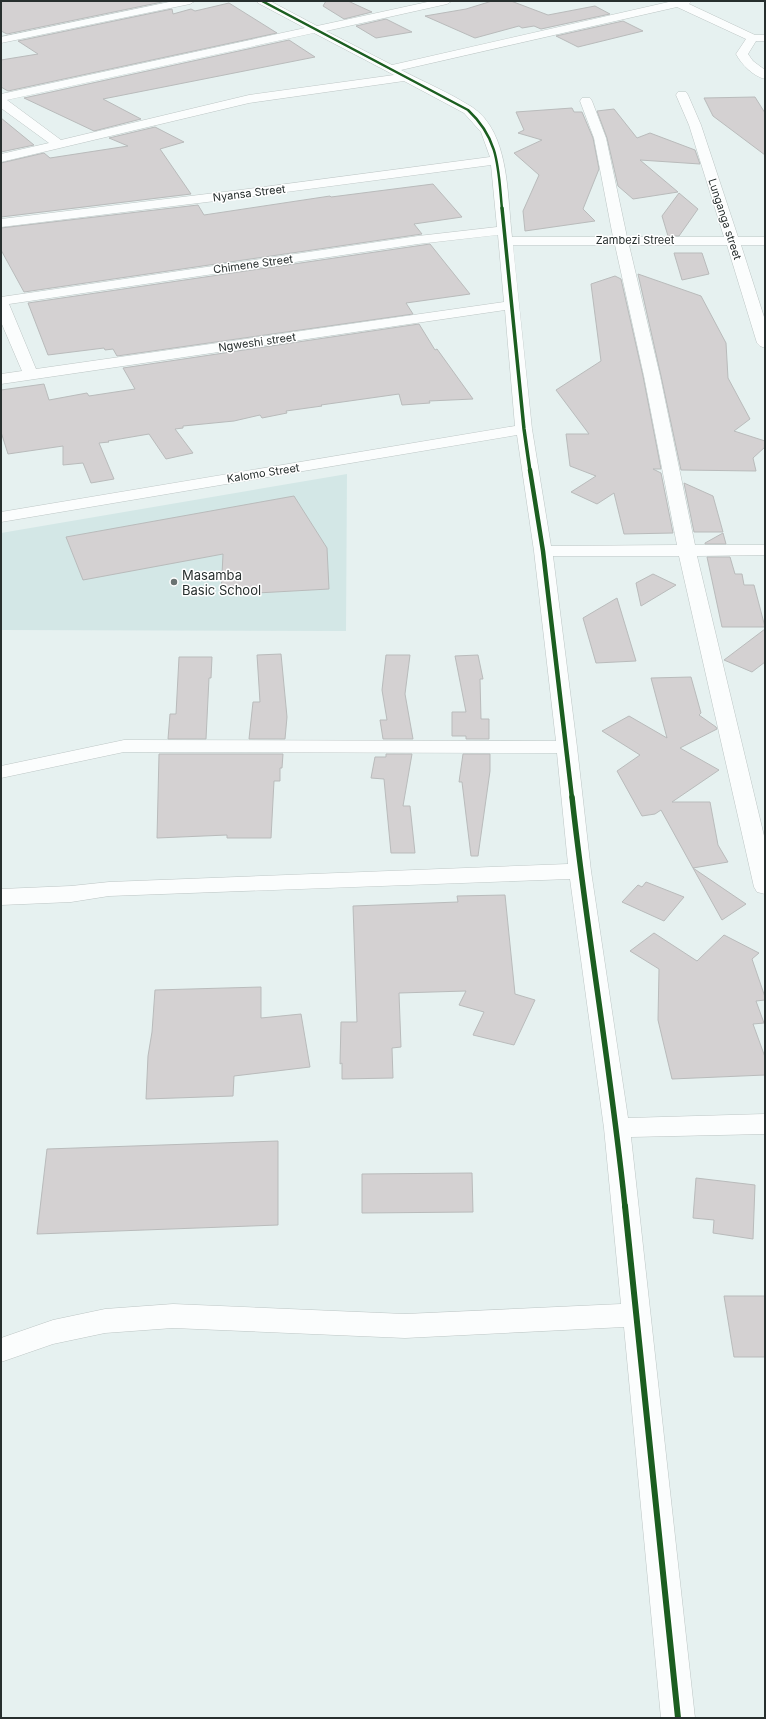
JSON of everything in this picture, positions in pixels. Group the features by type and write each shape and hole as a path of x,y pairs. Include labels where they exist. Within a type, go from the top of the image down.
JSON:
{"street":[{"path":"1,40 190,1"},
{"path":"262,1 468,110 486,129 492,141 497,160 524,430 543,552 567,747 580,871 617,1128 678,1718"},
{"path":"1,98 447,1"},
{"path":"392,69 683,2 753,38 765,38"},
{"path":"753,38 747,44 742,54 743,58 765,75"},
{"path":"1,158 249,99 407,77"},
{"name":"Lunganga street","path":"682,95 695,125 765,343"},
{"path":"586,100 600,138 603,160 620,240 652,376 687,550 765,887"},
{"path":"1,102 60,145"},
{"name":"Nyansa Street","path":"1,223 232,195 497,160"},
{"name":"Zambezi Street","path":"505,235 620,240 765,241"},
{"name":"Chimene Street","path":"1,302 410,241 505,235"},
{"path":"1,302 31,375"},
{"name":"Ngweshi street","path":"1,379 512,304"},
{"name":"Kalomo Street","path":"1,517 524,430"},
{"path":"543,552 765,550"},
{"path":"1,772 124,746 567,747"},
{"path":"1,897 71,894 109,889 580,871"},
{"path":"617,1128 765,1124"},
{"path":"1,1350 54,1332 105,1320 173,1316 405,1326 636,1315"}],"shaded area":[{"name":"Masamba Basic School","path":"347,474 346,631 1,630 1,533"}],"building":[{"path":"1,1 167,1 7,34 1,31"},
{"path":"326,1 348,1 372,12 344,19 323,6"},
{"path":"492,1 511,1 548,15 595,6 610,14 541,29 534,26 522,28 519,26 475,38 425,16 466,9"},
{"path":"229,3 277,33 8,91 1,87 1,60 38,54 18,41 172,9 173,14 191,9 195,11"},
{"path":"386,19 412,32 376,38 356,26"},
{"path":"623,21 643,31 578,47 556,36"},
{"path":"289,40 315,57 103,99 141,119 94,131 24,98"},
{"path":"755,97 765,113 765,155 713,116 704,98"},
{"path":"572,108 574,112 582,112 593,138 599,169 583,209 595,221 525,231 523,211 539,175 514,153 542,140 518,133 524,130 516,112"},
{"path":"614,109 637,138 650,133 695,150 700,164 640,160 678,192 633,199 618,186 607,138 597,111"},
{"path":"1,118 34,145 1,152"},
{"path":"155,127 184,142 160,149 191,194 1,217 1,163 44,153 50,158 128,146 109,138"},
{"path":"433,184 462,217 414,224 422,234 24,292 1,250 1,228 198,205 204,215 330,196"},
{"path":"679,193 698,209 679,236 668,236 662,216"},
{"path":"430,244 470,294 406,303 413,314 117,356 113,349 105,350 104,348 48,355 28,303"},
{"path":"674,253 702,253 709,274 682,280"},
{"path":"638,274 701,296 726,343 728,378 750,419 734,431 765,441 765,447 753,458 756,471 681,470"},
{"path":"615,276 621,279 643,376 661,469 653,469 661,473 673,533 624,534 614,493 597,504 571,492 596,476 570,466 566,434 589,434 556,390 601,361 591,284"},
{"path":"419,324 435,350 437,349 473,399 429,401 430,403 402,405 399,394 286,411 287,413 262,418 260,415 234,421 183,426 183,428 175,429 193,453 166,459 149,434 108,441 109,442 99,443 114,479 91,483 83,463 63,465 63,446 8,454 1,432 1,390 44,384 49,400 87,393 89,396 135,389 123,368"},
{"path":"684,483 713,496 723,532 694,532"},
{"path":"294,496 327,548 329,589 221,595 223,554 83,580 66,537"},
{"path":"723,533 726,544 705,544 705,543"},
{"path":"707,557 730,557 735,574 742,574 744,585 754,585 765,627 722,627"},
{"path":"653,574 676,585 641,606 636,583"},
{"path":"617,598 636,661 596,663 583,618"},
{"path":"765,629 765,662 752,672 724,660"},
{"path":"281,654 287,717 285,739 249,739 253,702 260,702 257,655"},
{"path":"386,655 410,655 405,694 413,739 383,739 380,720 387,720 382,690"},
{"path":"478,655 483,679 480,679 481,719 489,719 489,739 466,739 466,736 452,736 452,712 466,712 455,656"},
{"path":"179,657 212,657 211,678 209,678 206,739 168,739 170,714 176,714"},
{"path":"691,677 701,713 699,715 717,729 680,748 719,770 672,802 710,802 718,845 728,862 693,868 661,810 655,814 642,816 617,771 640,755 602,731 629,716 667,738 651,678"},
{"path":"159,754 283,754 282,768 280,768 280,781 274,781 271,838 227,838 227,835 157,838"},
{"path":"386,754 412,754 403,806 410,806 415,853 391,853 384,779 371,778 375,757 386,757"},
{"path":"463,754 490,754 490,771 478,856 471,856 462,782 459,782"},
{"path":"693,868 746,904 722,920"},
{"path":"646,882 684,897 664,921 622,902 638,885 642,887"},
{"path":"505,895 515,994 535,1000 514,1045 473,1035 484,1012 459,1005 466,991 399,993 401,1047 392,1048 393,1078 342,1079 342,1063 340,1064 341,1022 357,1022 353,906 458,902 457,896"},
{"path":"654,933 697,961 724,935 759,953 752,959 765,997 765,1000 756,1001 764,1023 753,1024 765,1057 765,1075 672,1079 658,1020 659,969 630,951"},
{"path":"261,987 261,1018 301,1014 310,1067 234,1076 233,1096 146,1099 148,1056 152,1032 155,990"},
{"path":"278,1141 278,1225 37,1234 47,1149"},
{"path":"472,1173 473,1212 362,1213 362,1174"},
{"path":"696,1178 755,1185 753,1239 713,1233 714,1220 693,1218"},
{"path":"724,1296 765,1296 765,1357 734,1357"}],"cycle path":[{"path":"262,1 468,110 480,122 487,132 493,144 497,160 524,429 543,551 567,747 580,871 617,1128 678,1718"}],"place":[{"name":"Masamba Basic School","path":"174,582"}]}
